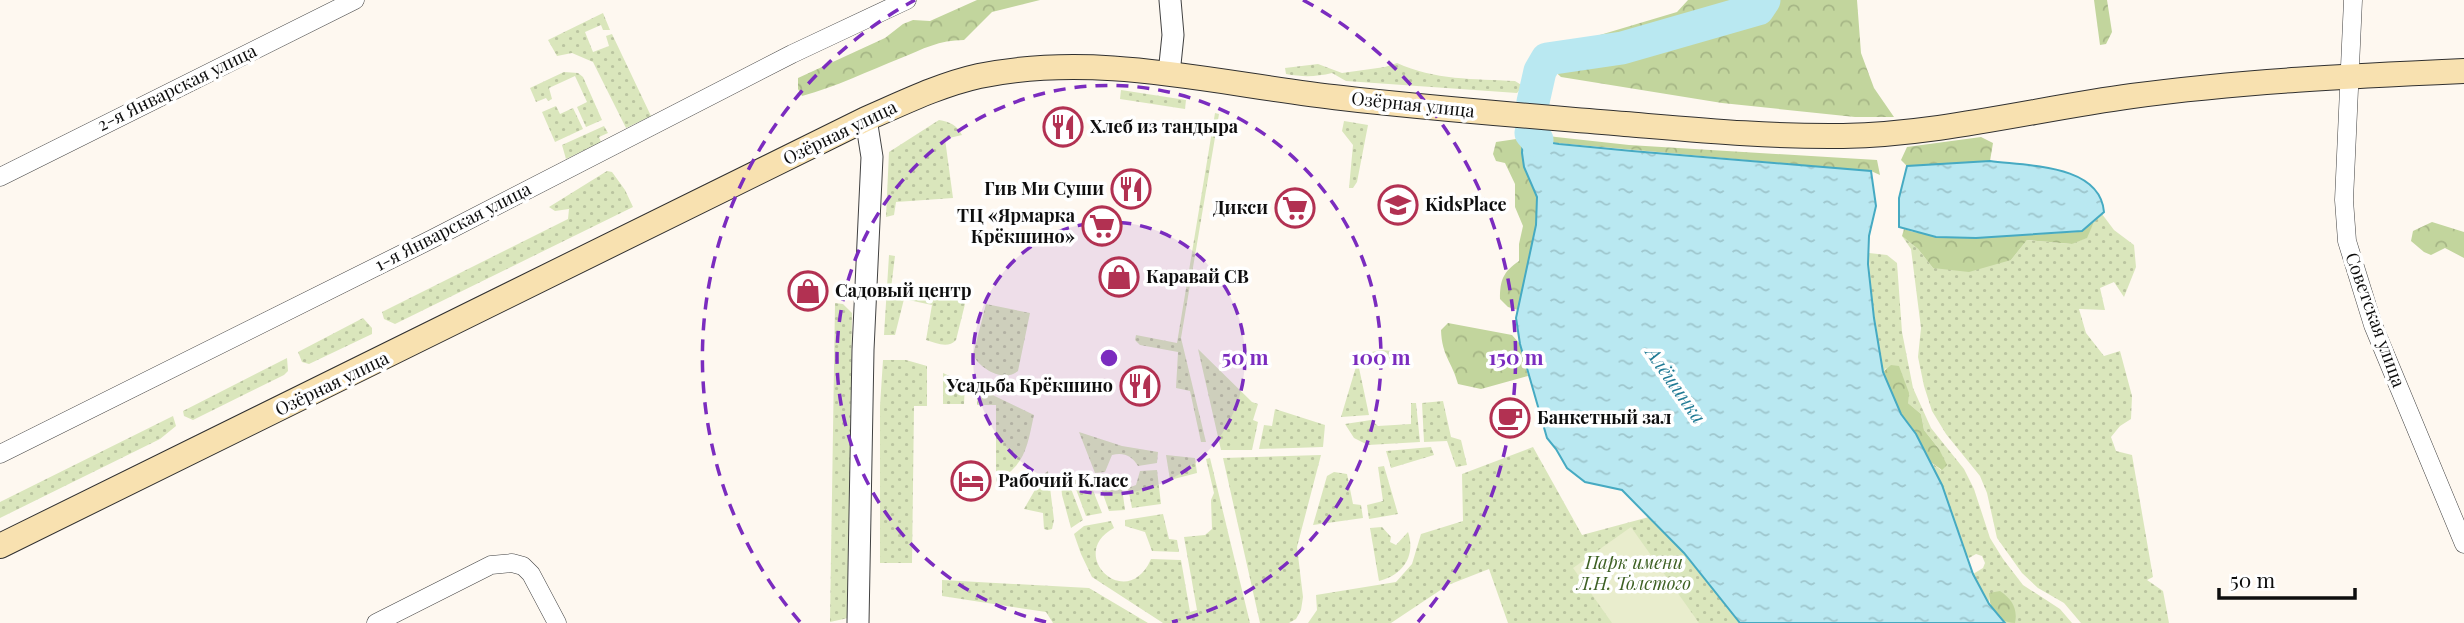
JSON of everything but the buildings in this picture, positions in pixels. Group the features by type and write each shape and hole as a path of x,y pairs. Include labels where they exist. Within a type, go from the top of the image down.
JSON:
{"main road":[{"name":"Озёрная улица","path":"0,546 866,119 948,85 1017,70 1090,66 1131,68 1235,85 1416,106 1760,134 1843,136 1899,133 2215,85 2464,71"}],"street":[{"name":"2-я Январская улица","path":"0,177 355,0"},
{"name":"1-я Январская улица","path":"0,454 432,239 792,54 907,0"},
{"path":"1169,74 1173,35 1170,0"},
{"name":"Советская улица","path":"2353,0 2344,220 2351,261 2373,325 2464,544"},
{"path":"858,623 862,381 872,157 866,119"},
{"path":"376,623 491,565 512,563 523,566 531,574 557,623"}],"green space":[{"path":"977,0 1040,0 992,12 964,40 931,46 802,96 798,89 798,78 885,38 903,24 913,20 930,21"},
{"path":"1688,0 1857,0 1861,53 1874,88 1894,117 1855,117 1722,103 1561,77 1536,54 1677,12"},
{"path":"2094,0 2107,0 2112,32 2106,44 2100,45"},
{"path":"603,13 610,30 603,30 601,25 585,32 593,52 609,46 606,36 612,34 651,116 626,128 593,62 572,53 557,56 548,40"},
{"path":"1397,63 1440,76 1515,81 1523,86 1517,93 1346,81 1332,73 1309,76 1286,74 1285,68 1318,64 1342,73"},
{"path":"564,72 578,73 583,77 602,120 586,127 577,107 587,102 575,76 549,88 552,99 536,102 530,88"},
{"path":"1121,90 1186,100 1185,109 1120,99"},
{"path":"556,106 560,114 573,108 583,129 555,142 542,112"},
{"path":"1215,113 1219,114 1181,338 1206,442 1201,442 1190,391 1176,388 1178,352 1140,345 1135,340 1136,335 1177,343"},
{"path":"939,120 953,124 962,135 945,139 953,198 896,202 894,215 886,217 889,152"},
{"path":"1344,121 1368,125 1357,182 1353,188 1349,188 1353,145 1342,131"},
{"path":"604,126 608,133 599,137 601,142 566,159 562,145"},
{"path":"1547,136 1629,145 1877,160 1880,175 1871,171 1557,143 1545,141"},
{"path":"1981,137 1993,143 1990,161 1907,166 1901,160 1907,147"},
{"path":"1523,138 1524,167 1537,197 1536,225 1518,310 1508,307 1500,299 1500,292 1506,273 1519,261 1523,226 1515,207 1515,184 1505,163 1496,161 1493,154 1496,142"},
{"path":"607,171 612,172 625,190 633,207 395,324 384,319 382,312 568,219 569,209 555,211 549,207"},
{"path":"2102,214 2114,230 2134,245 2136,267 2124,297 2114,282 2100,288 2105,310 2079,309 2086,333 2104,356 2120,351 2132,396 2131,419 2120,426 2111,437 2116,451 2132,455 2153,577 2147,580 2163,591 2169,623 2081,623 2064,603 2038,588 2022,573 1997,538 1987,493 1980,476 1946,434 1932,411 1918,357 1921,328 1911,249 1902,236 1918,249 1933,268 2011,260 2027,240 2071,244 2086,238 2094,222"},
{"path":"2094,222 2087,238 2072,244 2027,240 2011,260 1969,272 1933,268 1918,249 1902,236 1904,229 1976,238 2078,232"},
{"path":"2432,222 2464,232 2464,258 2445,248 2431,255 2411,241 2413,231"},
{"path":"1869,253 1887,255 1897,263 1902,332 1913,388 1931,428 1964,469 1974,489 1990,538 2023,585 2060,609 2072,623 2005,623 1989,593 1989,604 1973,574 1983,568 1985,563 1982,556 1976,554 1969,558 1966,555 1942,485 1929,461 1941,470 1939,449 1924,430 1921,414 1908,403 1886,368 1883,372 1870,288"},
{"path":"889,255 895,256 891,288 963,299 965,304 953,343 942,344 926,340 932,305 904,299 895,335 884,335"},
{"path":"835,303 843,304 852,313 848,618 830,622"},
{"path":"986,304 1030,313 1018,371 1006,376 993,373 973,355"},
{"path":"363,318 372,328 372,334 309,364 302,362 298,352"},
{"path":"1448,323 1512,335 1520,344 1528,376 1481,389 1458,384 1442,339 1441,330"},
{"path":"1198,349 1252,402 1258,404 1253,420 1258,422 1252,450 1221,450"},
{"path":"1394,351 1406,357 1362,361 1359,368 1369,415 1341,417 1358,360 1368,353"},
{"path":"287,358 288,371 284,375 193,420 184,416 183,411"},
{"path":"883,360 906,360 927,366 927,406 914,406 912,563 880,563 880,406"},
{"path":"1891,365 1899,366 1909,393 1908,403 1921,414 1924,430 1939,449 1947,465 1942,470 1929,461 1916,434 1901,414 1883,372"},
{"path":"943,373 965,383 964,404 943,404"},
{"path":"978,388 1034,415 1024,454 1014,468 996,482 996,405 977,405"},
{"path":"1443,401 1451,437 1461,440 1467,465 1456,467 1447,441 1424,442 1422,403"},
{"path":"1411,403 1416,403 1420,442 1368,445 1354,438 1345,424 1371,420 1378,426 1411,424"},
{"path":"1275,409 1325,425 1323,447 1259,449 1264,425 1272,426"},
{"path":"173,416 176,426 160,439 0,518 0,502"},
{"path":"1079,432 1122,446 1158,452 1157,463 1138,466 1127,456 1116,454 1112,455 1105,472 1095,473"},
{"path":"1431,447 1434,455 1391,468 1386,451"},
{"name":"Парк имени Л.Н. Толстого","path":"1533,447 1582,535 1649,517 1681,550 1740,623 1508,623 1489,569 1448,585 1391,623 1308,623 1317,610 1316,595 1396,582 1412,564 1421,534 1463,521 1462,474"},
{"path":"1166,455 1195,458 1197,473 1170,480"},
{"path":"1321,455 1297,547 1303,597 1301,610 1296,619 1289,623 1260,623 1223,458"},
{"path":"1210,458 1250,623 1163,623 1092,577 1074,534 1084,526 1111,521 1114,528 1101,539 1096,552 1098,564 1105,574 1116,580 1128,581 1141,575 1151,559 1181,560 1190,612 1197,610 1184,537 1205,535 1212,529 1211,500 1214,493 1206,459"},
{"path":"1384,466 1398,514 1369,519 1367,505 1383,501 1378,467"},
{"path":"1157,470 1161,504 1132,508 1128,488 1136,485 1140,471"},
{"path":"1048,471 1054,520 1052,529 1048,530 1044,529 1043,513 1024,509"},
{"path":"1334,472 1347,474 1353,504 1361,505 1363,518 1313,525 1327,476"},
{"path":"1060,473 1065,473 1083,520 1071,528 1062,495"},
{"path":"1071,476 1088,478 1102,513 1086,516"},
{"path":"1108,477 1112,485 1122,488 1125,510 1109,511 1098,480"},
{"path":"1163,514 1169,539 1177,540 1179,552 1152,551 1145,532 1125,526 1125,520"},
{"path":"1382,527 1391,537 1390,542 1396,545 1408,532 1410,549 1401,569 1379,581 1370,528"},
{"name":"Парк имени Л.Н. Толстого","path":"1631,527 1699,623 1612,623 1573,568"},
{"path":"942,580 1089,588 1148,623 1053,623 1046,612 942,596"},
{"path":"2000,591 2013,605 2015,623 2004,621 1993,610 1989,593"}],"water":[{"path":"1523,138 1632,151 1871,171 1876,206 1869,236 1868,264 1883,372 1901,414 1916,434 1942,485 1973,574 1989,604 2005,623 1740,623 1684,553 1622,490 1585,482 1567,468 1547,438 1520,344 1516,318 1536,225 1537,197 1524,167"},
{"path":"1990,161 2059,170 2076,176 2090,184 2099,196 2104,212 2082,231 1976,238 1936,237 1899,227 1899,198 1907,166"}],"waterway":[{"name":"Алёшинка","path":"1533,102 1540,71 1547,59 1622,48 1758,9 1764,0"},
{"name":"Алёшинка","path":"1531,133 1537,140"}],"place":[{"name":"Хлеб из тандыра","path":"1063,127"},
{"name":"Гив Ми Суши","path":"1131,189"},
{"name":"KidsPlace","path":"1398,205"},
{"name":"Дикси","path":"1295,208"},
{"name":"ТЦ «Ярмарка Крёкшино»","path":"1102,226"},
{"name":"Каравай СВ","path":"1119,277"},
{"name":"Садовый центр","path":"808,291"},
{"name":"Усадьба Крёкшино","path":"1140,386"},
{"name":"Банкетный зал","path":"1510,418"},
{"name":"Рабочий Класс","path":"971,481"}]}
